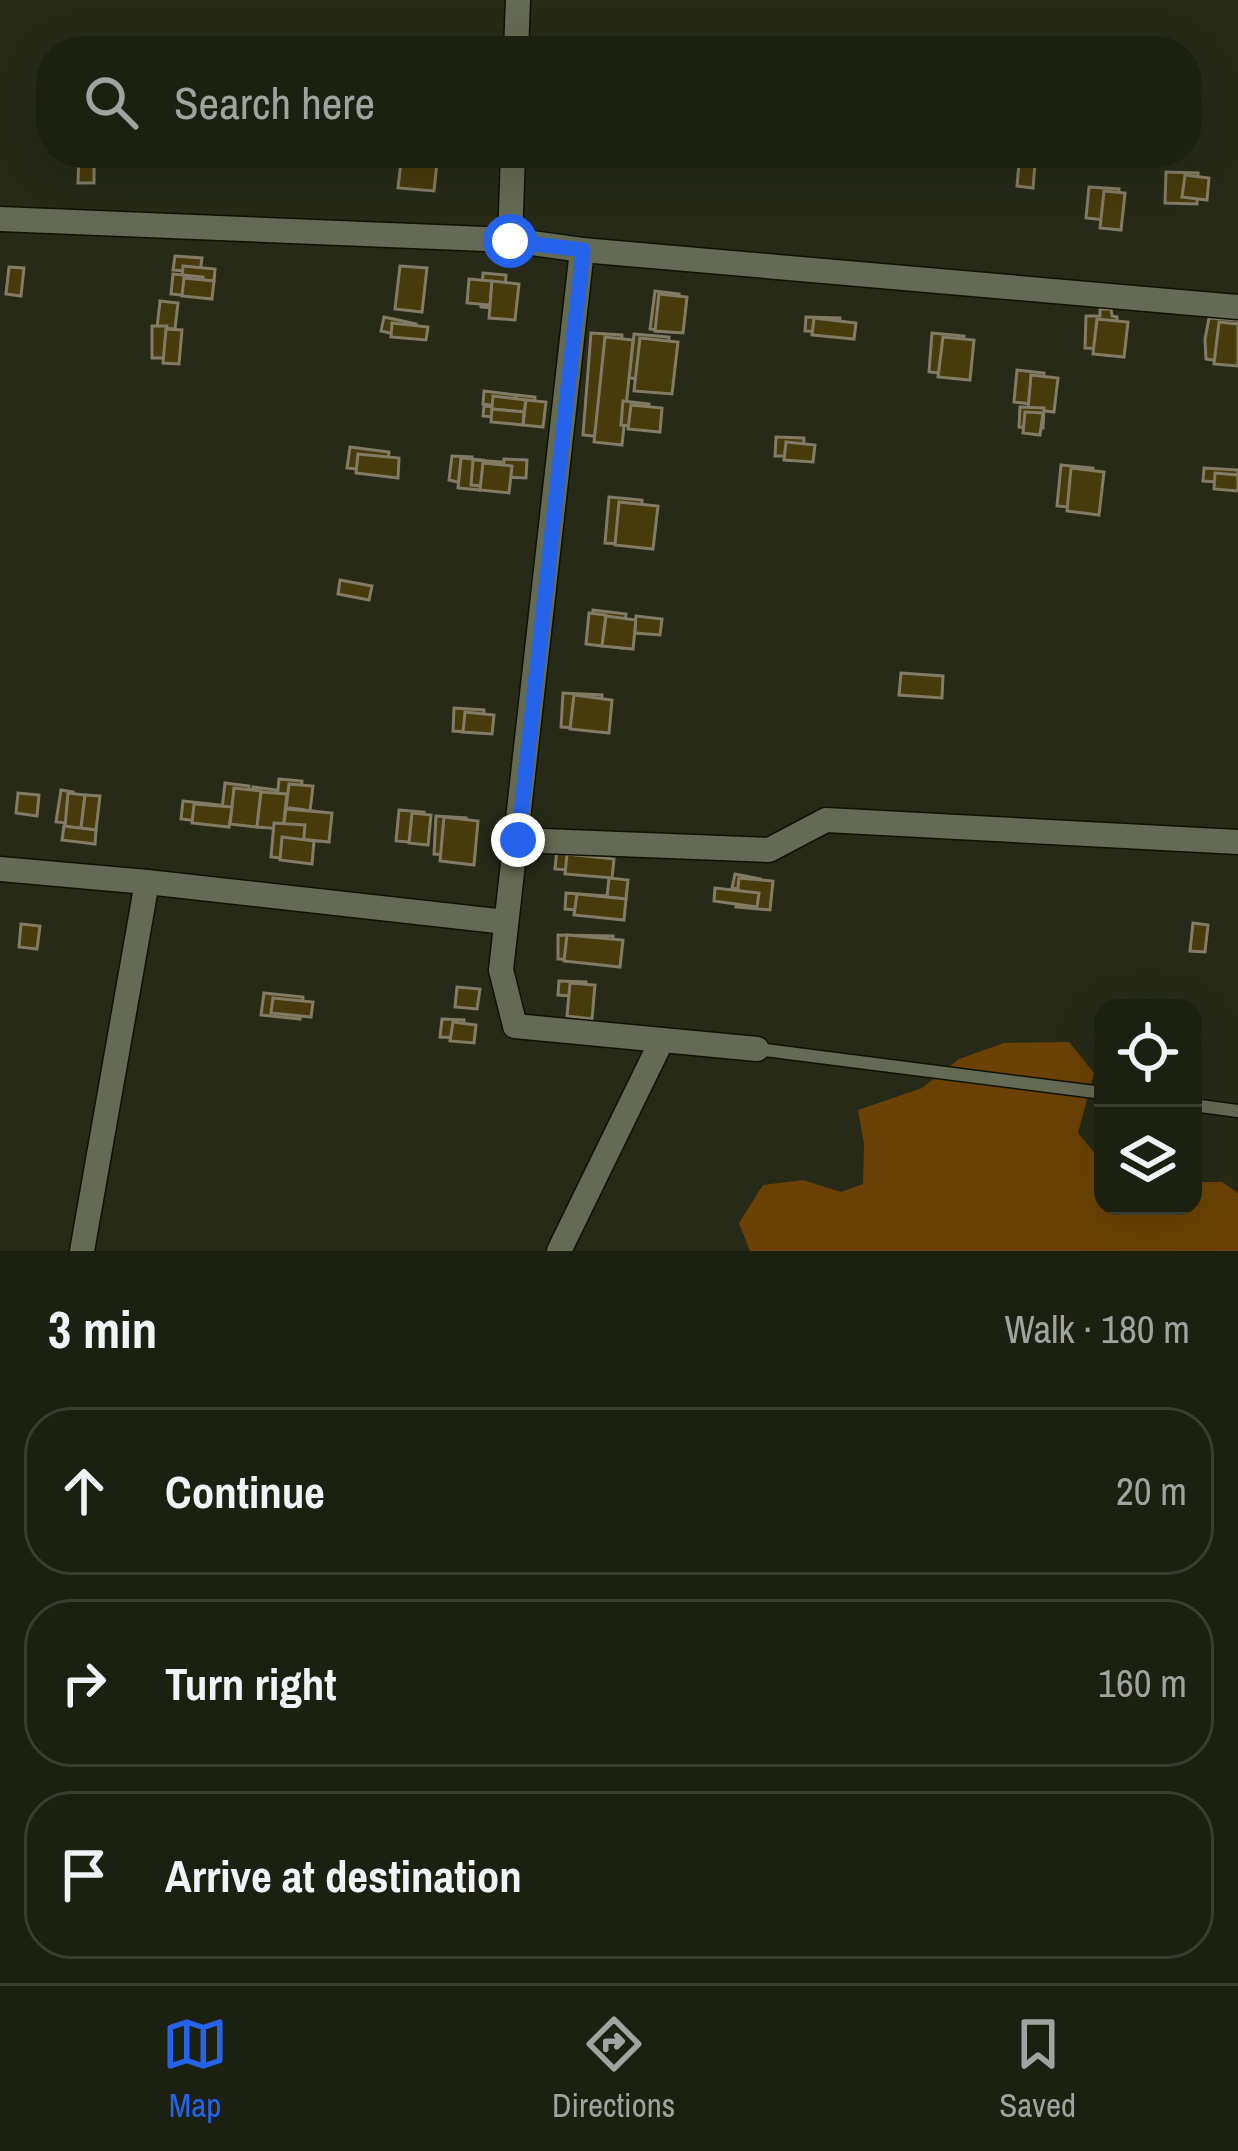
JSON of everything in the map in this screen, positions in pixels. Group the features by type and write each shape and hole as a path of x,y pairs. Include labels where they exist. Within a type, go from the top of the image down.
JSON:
{"street":[{"path":"517,36 518,0"},
{"path":"510,241 512,168"},
{"path":"0,219 510,241 1238,307"},
{"path":"583,250 502,970 515,1027 757,1049"},
{"path":"518,840 770,850 826,820 1238,842"},
{"path":"0,869 506,922"},
{"path":"82,1251 147,882"},
{"path":"559,1251 662,1040"}],"lane":[{"path":"757,1049 1094,1093"},
{"path":"1202,1106 1238,1111"}],"shaded area":[{"path":"1069,1042 1094,1073 1078,1133 1094,1152 1094,1215 1202,1215 1202,1182 1222,1182 1238,1193 1238,1251 750,1251 739,1223 763,1185 803,1180 841,1192 863,1184 864,1144 858,1110 922,1088 959,1059 1004,1043"}],"building":[{"path":"79,168 94,168 94,183 78,183"},
{"path":"400,168 436,168 434,191 398,188"},
{"path":"1019,168 1035,168 1033,188 1017,186"},
{"path":"1166,172 1198,173 1197,204 1165,203"},
{"path":"1185,175 1209,178 1207,200 1182,197"},
{"path":"1089,187 1119,189 1116,221 1086,218"},
{"path":"1104,191 1125,193 1121,230 1100,228"},
{"path":"175,256 202,258 200,272 173,270"},
{"path":"183,266 215,269 214,281 182,278"},
{"path":"400,266 427,268 422,312 395,309"},
{"path":"9,267 24,268 21,296 6,294"},
{"path":"483,273 506,275 504,309 481,307"},
{"path":"173,274 203,277 201,297 171,294"},
{"path":"184,278 214,281 212,299 182,296"},
{"path":"469,279 492,281 490,305 467,303"},
{"path":"492,281 519,284 515,320 489,318"},
{"path":"655,291 679,294 673,332 650,329"},
{"path":"659,294 687,297 683,333 655,331"},
{"path":"160,301 178,303 175,329 157,328"},
{"path":"1100,309 1111,309 1117,317 1116,349 1085,348 1086,316 1100,316"},
{"path":"384,317 416,324 413,338 381,331"},
{"path":"806,317 840,318 840,332 805,331"},
{"path":"814,318 856,323 854,339 812,335"},
{"path":"1209,318 1238,320 1237,364 1206,359"},
{"path":"1097,319 1128,322 1124,357 1093,354"},
{"path":"1219,322 1238,324 1238,366 1214,364"},
{"path":"392,323 428,327 426,340 391,337"},
{"path":"152,326 167,326 167,358 152,358"},
{"path":"166,329 182,330 179,364 163,363"},
{"path":"591,333 622,335 614,438 583,435"},
{"path":"932,333 964,336 961,375 929,372"},
{"path":"634,334 669,337 664,381 629,378"},
{"path":"605,337 633,340 622,445 594,442"},
{"path":"943,337 974,340 970,380 938,377"},
{"path":"640,338 678,342 672,394 634,391"},
{"path":"1017,370 1044,373 1041,405 1014,402"},
{"path":"1031,375 1058,378 1054,412 1028,409"},
{"path":"484,391 515,395 514,408 483,404"},
{"path":"516,395 535,397 532,421 483,416 484,406 515,409"},
{"path":"493,396 526,400 524,412 492,409"},
{"path":"526,400 546,402 543,427 523,425"},
{"path":"623,401 649,404 647,427 621,425"},
{"path":"631,405 662,408 660,432 628,429"},
{"path":"1020,407 1044,408 1043,428 1019,427"},
{"path":"492,409 524,412 523,425 491,422"},
{"path":"1025,412 1043,413 1040,435 1023,433"},
{"path":"776,437 804,438 803,456 775,456"},
{"path":"786,442 815,445 813,462 784,460"},
{"path":"350,447 389,452 386,472 347,468"},
{"path":"358,454 399,458 398,478 356,473"},
{"path":"452,456 472,457 470,485 449,480"},
{"path":"461,458 483,460 480,490 458,488"},
{"path":"504,459 527,460 526,478 503,477"},
{"path":"473,460 501,462 499,487 471,485"},
{"path":"483,463 512,466 509,493 480,490"},
{"path":"1061,465 1093,468 1089,509 1057,506"},
{"path":"1071,468 1104,472 1099,515 1067,511"},
{"path":"1204,468 1238,470 1238,483 1203,481"},
{"path":"1215,473 1238,475 1238,491 1214,489"},
{"path":"609,497 642,500 639,545 605,543"},
{"path":"619,502 658,506 653,549 615,545"},
{"path":"340,580 372,586 369,600 338,594"},
{"path":"593,610 626,614 622,648 589,644"},
{"path":"589,613 606,615 602,646 586,644"},
{"path":"606,616 636,620 633,649 602,646"},
{"path":"636,616 662,619 660,635 635,633"},
{"path":"901,673 943,676 942,698 899,695"},
{"path":"563,693 602,695 599,729 561,727"},
{"path":"574,695 612,700 609,733 570,729"},
{"path":"454,708 484,710 482,733 453,731"},
{"path":"465,712 494,715 492,734 463,732"},
{"path":"279,779 302,781 299,804 276,809"},
{"path":"225,783 249,786 245,821 221,818"},
{"path":"289,784 313,786 310,811 286,809"},
{"path":"253,787 276,790 270,824 247,820"},
{"path":"234,788 261,791 257,827 230,824"},
{"path":"61,790 73,792 68,823 56,822"},
{"path":"261,792 287,794 283,829 257,827"},
{"path":"18,793 39,795 37,816 16,813"},
{"path":"68,793 85,795 81,828 65,827"},
{"path":"85,795 100,796 96,830 81,828"},
{"path":"183,801 220,805 217,823 181,819"},
{"path":"194,804 232,807 229,827 192,823"},
{"path":"290,808 321,812 318,841 305,839 306,824 288,823"},
{"path":"286,809 332,813 329,842 282,837"},
{"path":"399,810 424,812 421,843 396,841"},
{"path":"412,813 431,815 428,845 409,843"},
{"path":"436,816 466,818 463,856 434,854"},
{"path":"444,817 478,821 474,865 440,861"},
{"path":"274,823 305,825 302,860 271,857"},
{"path":"64,826 96,830 95,844 62,840"},
{"path":"282,837 314,841 312,864 280,860"},
{"path":"557,849 606,852 604,873 555,869"},
{"path":"567,854 614,859 612,878 565,874"},
{"path":"735,874 760,879 758,892 732,888"},
{"path":"609,878 628,880 626,899 607,897"},
{"path":"739,878 773,881 770,910 736,907"},
{"path":"715,888 759,893 757,907 714,901"},
{"path":"566,893 605,896 604,912 565,909"},
{"path":"577,894 626,899 624,920 574,915"},
{"path":"1193,923 1208,925 1205,952 1190,951"},
{"path":"21,924 40,926 37,949 19,947"},
{"path":"558,935 613,936 612,960 558,959"},
{"path":"567,935 623,940 620,967 564,961"},
{"path":"559,981 586,982 585,997 558,995"},
{"path":"570,983 595,985 592,1019 567,1016"},
{"path":"457,987 480,989 477,1009 455,1007"},
{"path":"264,993 303,997 300,1019 261,1015"},
{"path":"273,998 313,1002 311,1017 271,1013"},
{"path":"442,1019 464,1020 463,1038 440,1037"},
{"path":"453,1022 476,1025 474,1043 450,1041"}],"route":[{"path":"510,241 583,250 518,840"}]}
